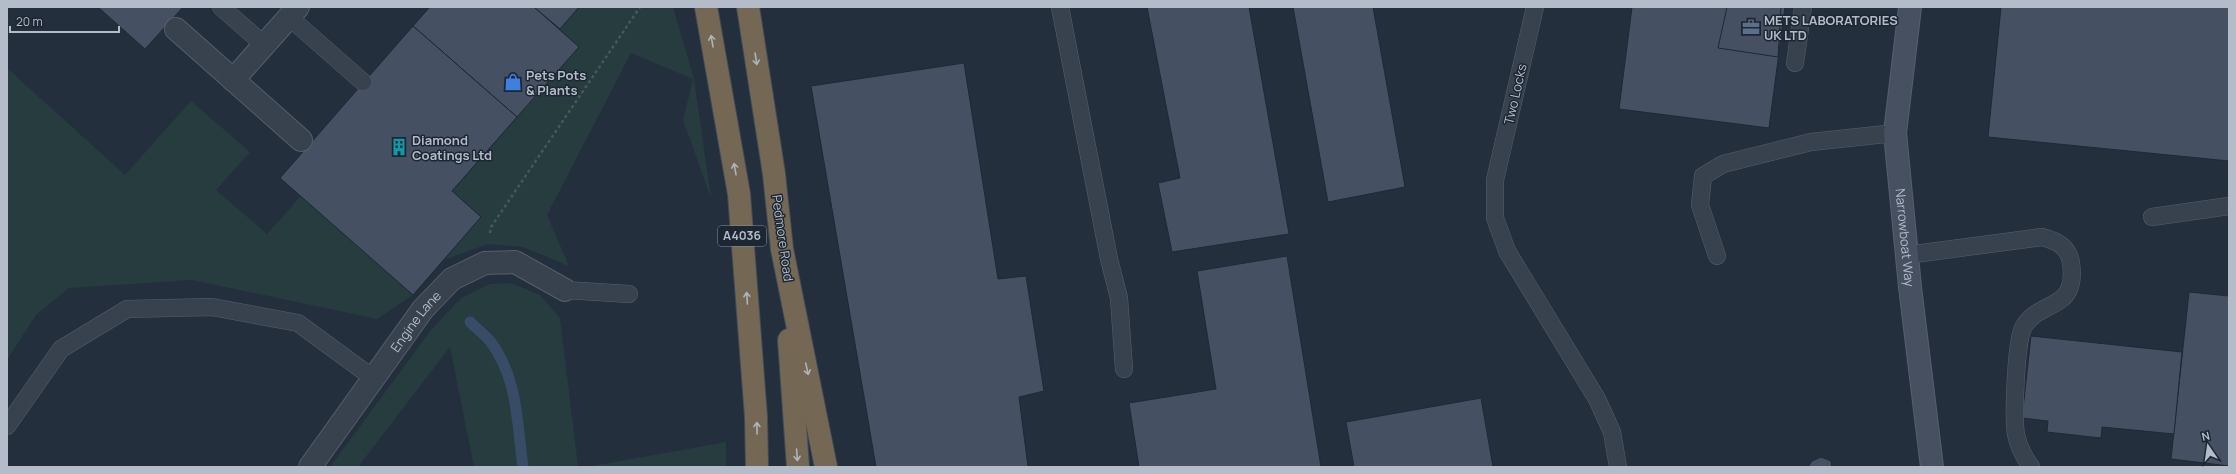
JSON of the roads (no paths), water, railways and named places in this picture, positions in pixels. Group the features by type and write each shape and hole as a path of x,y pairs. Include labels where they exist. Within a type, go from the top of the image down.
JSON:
{"highway":[{"name":"A4036","path":"706,7 739,194 756,417 757,467"},
{"name":"Pedmore Road","path":"748,7 774,174 782,249 826,467"},
{"path":"782,249 798,467"}],"street":[{"name":"Narrowboat Way","path":"1910,7 1895,133 1907,255 1932,467"},
{"path":"233,80 291,11"},
{"path":"176,30 301,140"},
{"name":"Engine Lane","path":"310,467 423,309 452,279 485,263 515,262 565,290"}],"lane":[{"path":"221,7 263,44"},
{"path":"1060,7 1109,259 1119,298 1124,369"},
{"name":"Two Locks","path":"1535,7 1495,180 1495,218 1507,251 1597,399 1612,432 1618,467"},
{"path":"1795,63 1803,7"},
{"path":"291,11 364,82"},
{"path":"1717,256 1700,205 1703,176 1723,164 1811,142 1895,133"},
{"path":"2152,217 2229,206"},
{"path":"1907,255 2042,237 2059,242 2070,256 2073,279 2068,292 2054,304 2034,316 2023,328 2018,348 2016,434 2022,454 2031,467"},
{"path":"565,290 629,294"},
{"path":"7,426 61,349 126,309 212,307 298,323 373,378"}],"waterway":[{"path":"470,322 490,341 506,370 515,401 523,467"}],"place":[{"name":"METS LABORATORIES UK LTD","path":"1751,27"},
{"name":"Pets Pots & Plants","path":"513,82"},
{"name":"Diamond Coatings Ltd","path":"399,147"}]}
